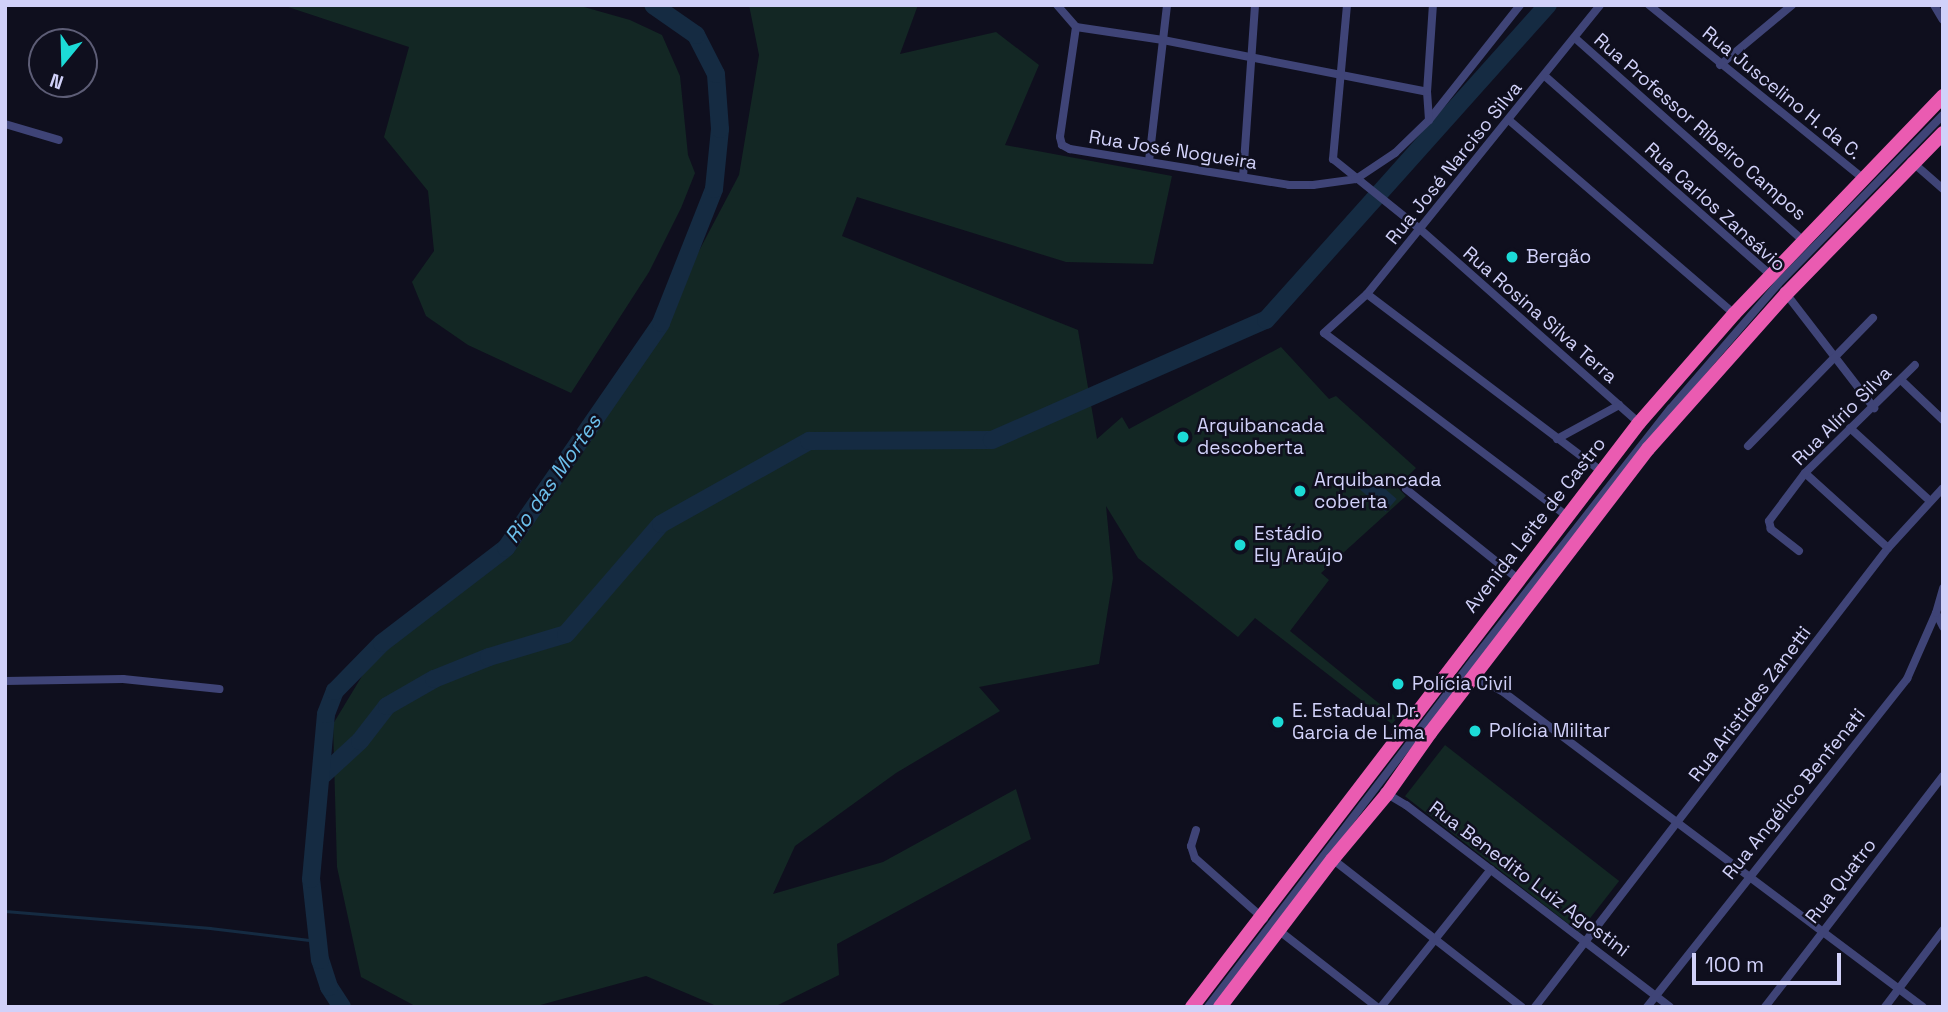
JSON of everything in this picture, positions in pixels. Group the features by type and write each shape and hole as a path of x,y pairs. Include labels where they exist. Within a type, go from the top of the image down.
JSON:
{"highway":[{"name":"Avenida Leite de Castro","path":"1192,1007 1270,924 1468,676 1646,445 1778,284 1905,155 1943,96"},
{"name":"Avenida Leite de Castro","path":"1225,1005 1270,924 1376,788 1447,671 1639,423 1734,314 1778,284 1804,241 1864,179 1943,133"},
{"path":"1639,423 1646,445"}],"street":[{"path":"1057,5 1076,27 1163,40 1427,92"},
{"path":"1149,161 1167,5"},
{"path":"1243,177 1255,5"},
{"name":"Rua Rosina Silva Terra","path":"1347,5 1331,152 1339,166 1421,230 1639,423"},
{"path":"1429,120 1427,92 1433,5"},
{"path":"1356,179 1395,153 1429,120 1520,5"},
{"name":"Rua José Narciso Silva","path":"1567,516 1324,334 1367,294 1421,230 1601,5"},
{"name":"Rua Juscelino H. da C.","path":"1649,5 1864,179"},
{"path":"1720,65 1792,5"},
{"path":"1934,5 1943,20"},
{"name":"Rua José Nogueira","path":"1076,27 1060,137 1062,145 1070,149 1300,186 1356,179"},
{"name":"Rua Professor Ribeiro Campos","path":"1575,38 1804,241"},
{"name":"Rua Carlos Zansávio","path":"1545,77 1778,284 1835,354 1874,408"},
{"path":"1943,115 1905,155 1943,189"},
{"path":"1510,121 1734,314"},
{"path":"5,124 59,140"},
{"path":"1367,294 1601,471"},
{"path":"1748,446 1873,318"},
{"name":"Rua Alírio Silva","path":"1799,551 1769,525 1805,472 1874,408 1915,365"},
{"path":"1901,380 1943,420"},
{"path":"1557,439 1619,405"},
{"path":"1850,428 1930,502"},
{"path":"1805,472 1888,548"},
{"name":"Rua Aristides Zanetti","path":"1535,1007 1681,822 1888,548 1943,488"},
{"path":"1406,489 1518,579"},
{"name":"Rua Angélico Benfenati","path":"1647,1007 1907,678 1937,613 1943,588"},
{"path":"1937,613 1943,627"},
{"path":"1447,671 1468,676 1502,691 1681,822 1923,1007"},
{"path":"5,681 123,679 219,689"},
{"name":"Rua Quatro","path":"1765,1007 1943,776"},
{"name":"Rua Benedito Luiz Agostini","path":"1376,788 1491,869 1670,1007"},
{"path":"1196,830 1191,852 1270,924 1379,1007 1436,941 1491,869"},
{"path":"1324,853 1522,1007"},
{"path":"1208,1007 1270,924"},
{"path":"1885,1007 1943,930"}],"green space":[{"path":"282,5 577,5 630,20 662,35 680,76 688,155 695,173 649,272 571,393 468,345 426,316 412,282 434,251 428,191 384,137 409,47"},
{"path":"749,5 918,5 900,54 996,32 1039,65 1005,145 1172,176 1153,264 1066,262 857,197 842,236 1078,330 1097,439 1122,417 1129,429 1281,347 1329,399 1336,396 1416,468 1397,487 1406,496 1321,573 1329,580 1290,631 1397,718 1392,724 1255,618 1238,637 1138,558 1106,506 1113,578 1099,664 979,687 1000,711 896,773 795,846 773,894 883,862 1016,789 1031,839 837,944 839,975 774,1007 719,1007 646,976 533,1007 417,1007 361,977 337,867 333,724 382,643 506,548 661,323 739,175 759,55"},
{"path":"1445,745 1619,881 1579,932 1405,796"}],"water":[{"path":"1368,474 1397,499 1386,512 1357,487"}],"waterway":[{"name":"Rio das Mortes","path":"342,1007 329,987 320,960 311,879 326,714 335,691 382,643 506,548 661,323 714,189 720,129 716,74 696,35 653,5"},
{"path":"323,775 360,741 387,706 434,679 489,657 566,634 661,524 809,441 992,440 1266,320 1548,5"},
{"path":"5,911 210,928 317,941"}],"place":[{"name":"Bergão","path":"1512,257"},
{"name":"Arquibancada descoberta","path":"1183,437"},
{"name":"Arquibancada coberta","path":"1300,491"},
{"name":"Estádio Ely Araújo","path":"1240,545"},
{"name":"Polícia Civil","path":"1398,684"},
{"name":"E. Estadual Dr. Garcia de Lima","path":"1278,722"},
{"name":"Polícia Militar","path":"1475,731"}]}
